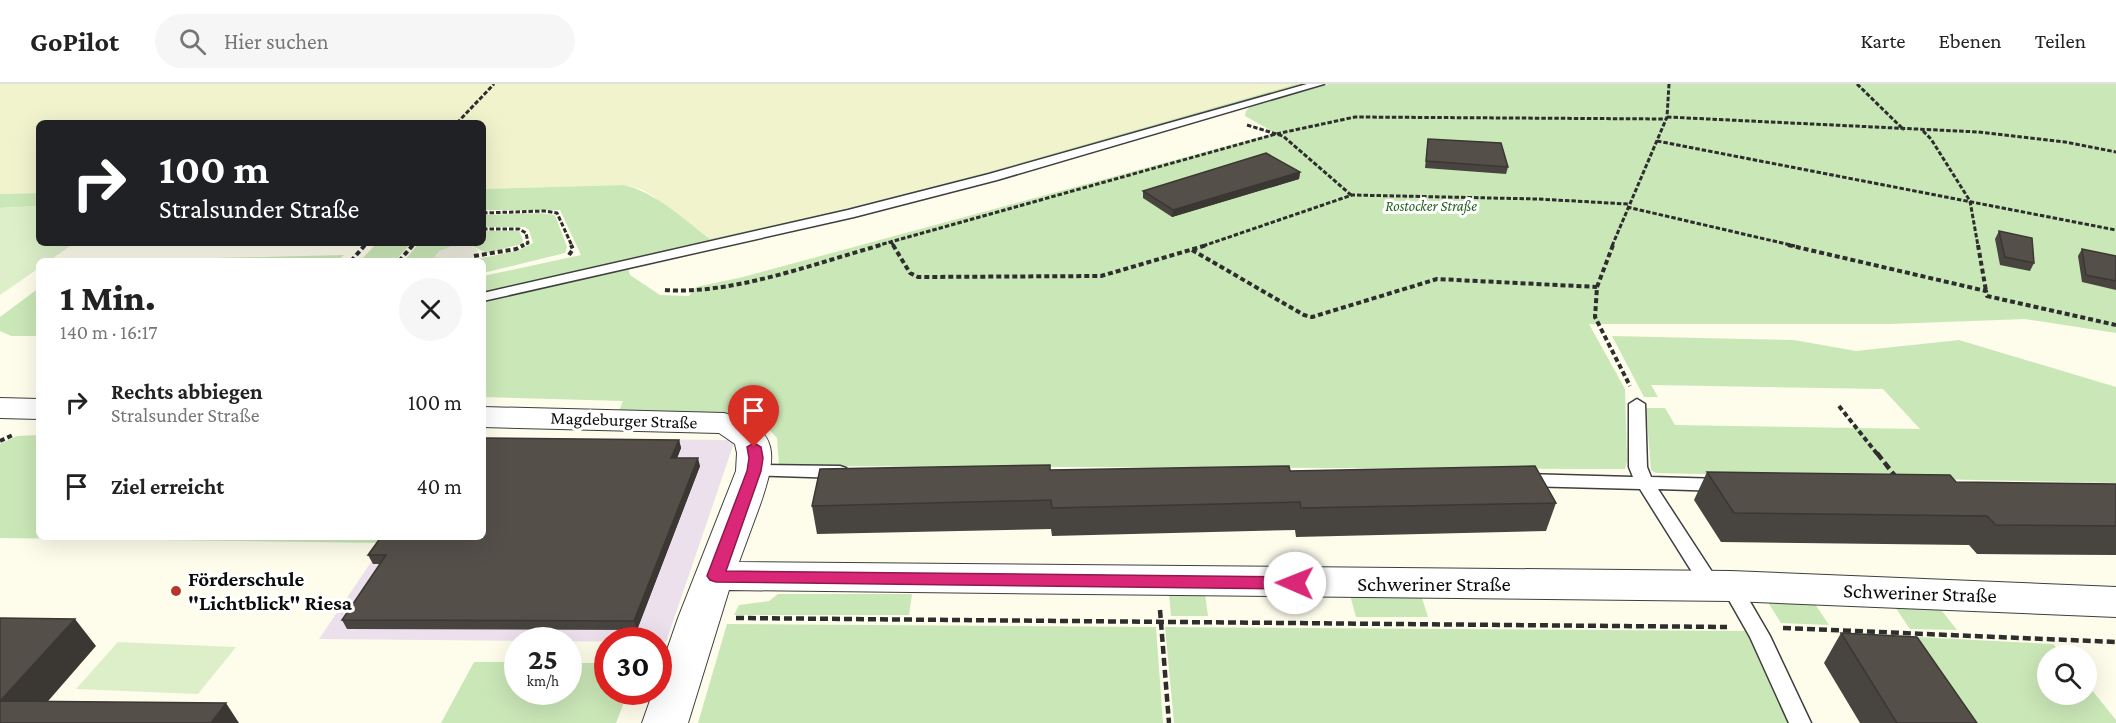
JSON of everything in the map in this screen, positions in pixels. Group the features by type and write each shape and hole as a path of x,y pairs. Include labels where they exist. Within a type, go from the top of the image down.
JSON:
{"street":[{"path":"0,408 36,409"},
{"name":"Magdeburger Straße","path":"486,417 724,423 741,430 754,459"},
{"path":"665,723 754,459"},
{"name":"Schweriner Straße","path":"716,576 1721,586 2116,602"}],"lane":[{"path":"486,296 849,214 993,177 1319,84"},
{"path":"1637,404 1638,467 1645,483 1721,586 1755,627 1800,723"},
{"path":"754,459 854,472"},
{"path":"1504,479 1740,485"}],"path":[{"path":"460,120 494,84"},
{"path":"1637,404 1594,317 1596,287 1627,206 1670,111 1669,84"},
{"path":"1857,84 1904,130"},
{"path":"665,290 692,291 722,287 1275,134 1355,117 1667,118 1978,132 2028,137 2116,152"},
{"path":"1241,123 1282,136 1352,195"},
{"path":"1923,131 1931,139 1970,201 1987,296 2116,326"},
{"path":"1657,141 2116,230"},
{"path":"891,242 910,273 918,277 1101,276 1192,250 1352,195 1538,198 1627,206 1986,291"},
{"path":"486,213 544,211 557,213 573,249 573,253 568,256"},
{"path":"474,256 486,256 516,249 528,243 525,233 519,229 486,229"},
{"path":"354,258 364,246"},
{"path":"402,258 412,246"},
{"path":"1192,250 1304,315 1312,317 1437,279 1596,287"},
{"path":"1839,406 1898,480"},
{"path":"1157,582 1169,723"},
{"path":"699,618 1755,627 2116,642"}],"shaded area":[{"path":"452,246 472,246 478,250 471,258 434,258 439,251"},
{"path":"486,438 735,440 671,627 594,627 594,641 582,641 582,627 504,627 504,641 319,639 386,540 486,540"}],"green space":[{"path":"0,84 1296,84 988,172 845,209 710,239 653,196 641,189 624,185 486,189 486,120 36,120 36,193 0,194"},
{"path":"1296,84 1310,84 990,176 846,213 486,294 486,275 581,255 560,210 486,210 486,189 624,185 659,200 710,239 845,209 988,172"},
{"name":"Rostocker Straße","path":"1328,84 2116,84 2116,333 2025,319 1890,324 1589,324 1625,389 1627,461 1625,469 779,466 777,438 764,424 753,417 733,414 619,411 623,401 486,397 486,299 628,268 630,275 660,295 689,296 696,287 743,277 1275,133 1245,116 1250,107"},
{"path":"36,193 36,206 0,208 0,194"},
{"path":"36,206 36,246 70,246 53,258 36,258 36,270 0,295 0,208"},
{"path":"540,213 555,215 567,247 565,253 486,272 486,258 481,258 517,251 533,243 529,230 525,227 486,227 486,215"},
{"path":"486,231 519,231 523,240 522,244 487,253 472,246 486,246"},
{"path":"374,246 408,246 398,258 363,258"},
{"path":"416,246 467,246 436,258 406,258"},
{"path":"344,255 340,258 218,258"},
{"path":"36,290 36,336 11,336 0,331 0,317"},
{"path":"1612,336 1794,340 1856,351 1959,340 2116,387 2116,483 1656,473 1651,470 1646,408 1665,408 1675,425 1920,429 1883,389 1651,385 1658,397 1644,397"},
{"path":"36,435 36,538 0,538 0,444 17,436"},
{"path":"153,540 386,540 383,543"},
{"path":"778,594 912,594 909,615 734,615 739,605 769,601"},
{"path":"1169,594 1205,594 1208,616 1171,616"},
{"path":"1350,595 1421,595 1428,617 1356,617"},
{"path":"1766,599 1813,601 1829,625 1781,623"},
{"path":"1893,604 1938,606 1957,630 1910,629"},
{"path":"727,624 1156,627 1163,723 698,723"},
{"path":"1165,627 1749,631 1789,723 1174,723"},
{"path":"1917,637 2053,644 2037,645 2037,705 2097,705 2097,696 2116,720 2116,723 1977,723"},
{"path":"118,642 236,647 198,694 76,689"},
{"path":"474,662 504,662 504,705 582,705 582,663 594,663 594,705 623,705 616,723 441,723"}],"building":[{"path":"1428,139 1501,143 1508,167 1426,161"},
{"path":"1266,153 1300,172 1173,210 1143,191"},
{"path":"1999,231 2032,238 2034,263 2005,257"},
{"path":"2082,249 2116,256 2116,281 2086,275"},
{"path":"486,438 679,440 671,458 698,458 634,621 342,620 386,555 368,555 379,540 486,540"},
{"path":"1050,465 1050,470 1289,466 1290,471 1535,466 1556,503 1301,508 1300,502 1052,508 1051,500 812,506 820,469"},
{"path":"1707,472 1950,475 1956,482 2116,484 2116,526 1996,525 1987,516 1734,513"},
{"path":"0,618 75,619 0,701"},
{"path":"1841,633 1917,637 1977,723 1897,723"},
{"path":"0,701 226,703 211,723 0,723"}],"place":[{"name":"Förderschule \"Lichtblick\" Riesa","path":"176,591"}],"route":[{"path":"754,447 756,458 754,471 716,576 1295,583"}]}
